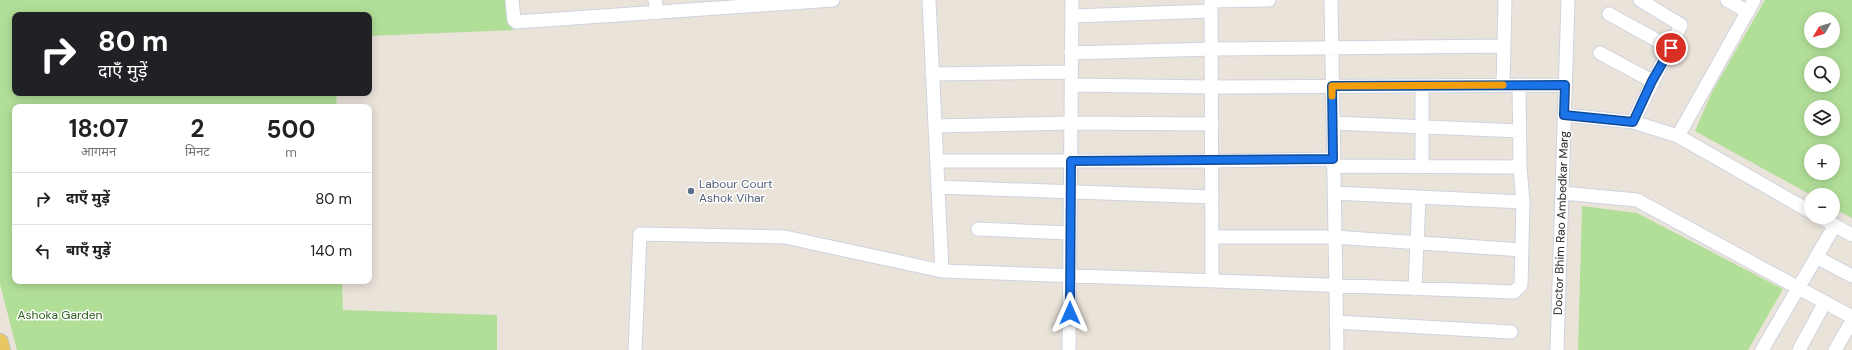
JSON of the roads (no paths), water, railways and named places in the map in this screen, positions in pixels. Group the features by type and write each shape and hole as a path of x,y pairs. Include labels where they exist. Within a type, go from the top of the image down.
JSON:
{"main road":[{"path":"0,342 2,350"}],"street":[{"path":"512,0 514,20 516,22 656,7 833,0"},
{"path":"929,0 942,271"},
{"path":"1069,350 1072,0"},
{"path":"1072,16 1269,0"},
{"path":"1331,0 1336,350"},
{"path":"1503,85 1505,0"},
{"name":"Doctor Bhim Rao Ambedkar Marg","path":"1557,350 1568,0"},
{"path":"1633,122 1652,81 1671,48 1681,25 1640,0"},
{"path":"1727,0 1748,12"},
{"path":"1678,136 1754,0"},
{"path":"1211,4 1213,161 1212,280"},
{"path":"1609,14 1671,48"},
{"path":"1072,53 1212,49 1504,46"},
{"path":"1600,53 1652,81"},
{"path":"932,74 1071,72"},
{"path":"1071,85 1212,87 1565,85"},
{"path":"636,350 640,234 785,237 942,271 1212,280 1335,287 1514,292 1521,285 1522,250 1523,202 1520,167 1519,85"},
{"path":"1422,86 1422,166"},
{"path":"1564,115 1633,122 1678,136 1804,208"},
{"path":"935,126 1071,123 1212,124"},
{"path":"1333,123 1519,131"},
{"path":"937,161 1333,162 1422,166 1520,167"},
{"path":"938,188 1212,197"},
{"path":"1334,193 1523,202"},
{"path":"1562,193 1637,200 1852,317"},
{"path":"1415,289 1419,197"},
{"path":"1762,350 1835,225 1852,235"},
{"path":"978,229 1070,233"},
{"path":"1212,237 1334,237 1417,244 1522,250"},
{"path":"1816,257 1852,276"},
{"path":"1799,350 1826,302"},
{"path":"1835,350 1852,320"},
{"path":"1336,322 1511,332"}],"place":[{"name":"Labour Court Ashok Vihar","path":"691,191"}],"park label":[{"name":"Ashoka Garden","path":"60,315"}]}
